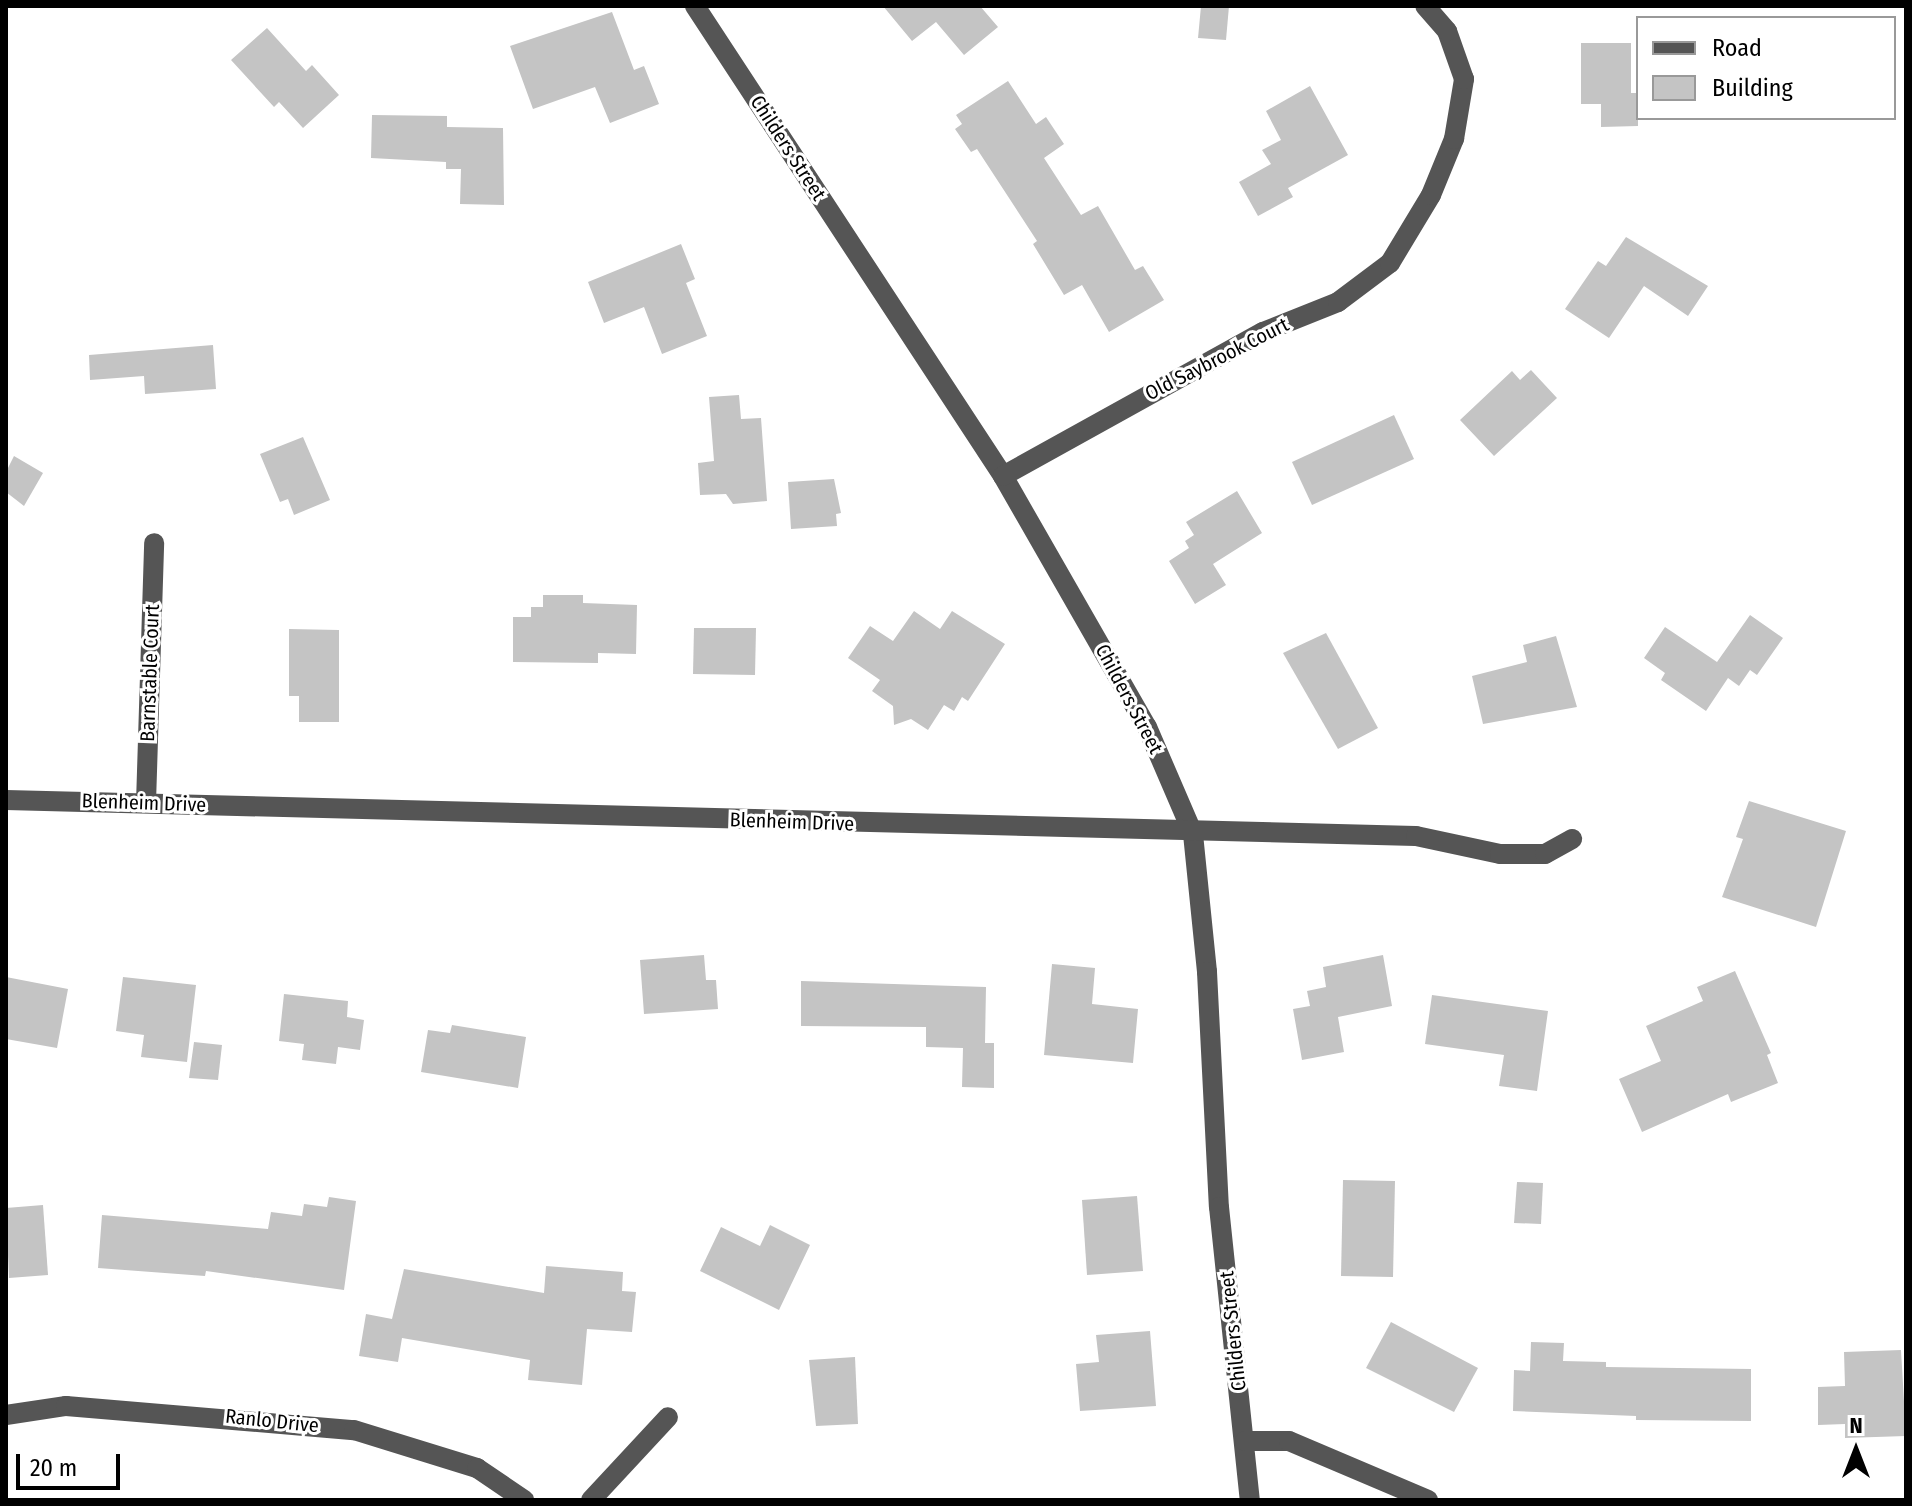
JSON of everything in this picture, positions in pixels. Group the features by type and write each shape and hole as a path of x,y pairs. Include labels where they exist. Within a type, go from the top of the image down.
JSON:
{"street":[{"name":"Childers Street","path":"695,6 1003,476 1147,727 1193,834 1207,972 1219,1207 1250,1500"},
{"name":"Old Saybrook Court","path":"1003,476 1263,332 1338,302 1390,263 1431,195 1454,139 1464,79 1447,31 1425,6"},
{"name":"Barnstable Court","path":"146,803 154,543"},
{"name":"Blenheim Drive","path":"6,800 1193,834 1416,836 1500,854 1545,854 1572,839"},
{"name":"Ranlo Drive","path":"6,1415 96,1407 354,1430 477,1468 524,1500"},
{"path":"591,1500 668,1417"},
{"path":"1245,1441 1289,1441 1428,1500"}],"building":[{"path":"883,6 980,6 998,27 964,55 936,22 912,41"},
{"path":"1201,6 1229,6 1226,40 1198,38"},
{"path":"612,12 634,70 644,66 659,104 610,123 595,87 533,109 510,46"},
{"path":"267,28 306,71 312,65 339,95 303,128 279,102 274,107 231,60"},
{"path":"1581,43 1631,43 1631,93 1636,93 1638,126 1601,127 1601,104 1581,104"},
{"path":"1008,81 1036,124 1046,117 1064,144 1044,158 1081,215 1098,206 1135,270 1143,266 1164,300 1109,332 1082,285 1064,295 1033,244 1037,241 977,149 971,152 955,129 962,124 956,115"},
{"path":"1310,86 1348,155 1288,188 1293,197 1258,216 1239,182 1271,164 1262,150 1281,140 1266,111"},
{"path":"372,115 447,116 447,127 503,128 504,205 460,204 461,169 446,169 446,162 371,158"},
{"path":"1626,237 1708,286 1688,316 1644,286 1609,338 1565,309 1598,261 1606,266"},
{"path":"681,244 695,279 686,283 707,336 662,354 644,307 604,323 588,282"},
{"path":"213,345 216,389 145,394 144,376 90,380 89,355"},
{"path":"1531,370 1557,398 1494,456 1460,420 1512,371 1520,380"},
{"path":"739,395 741,419 761,418 767,501 733,504 726,494 700,495 698,463 714,461 709,397"},
{"path":"1394,415 1414,459 1312,505 1292,462"},
{"path":"303,437 330,500 294,515 288,499 280,502 260,454"},
{"path":"14,456 43,473 24,506 6,492 6,472"},
{"path":"834,479 841,513 836,514 837,526 791,529 788,482"},
{"path":"1237,491 1262,533 1213,564 1226,585 1195,604 1169,561 1189,548 1185,541 1194,535 1186,522"},
{"path":"543,595 583,595 583,603 637,605 636,654 598,653 598,663 513,662 513,617 531,617 531,607 543,607"},
{"path":"914,611 940,629 952,611 1005,644 968,701 962,697 954,711 944,705 928,730 911,719 894,725 893,706 872,691 880,680 848,658 870,626 893,641"},
{"path":"1750,615 1783,638 1757,675 1750,670 1739,686 1728,678 1706,711 1661,680 1665,673 1644,658 1665,627 1717,662"},
{"path":"694,628 756,628 755,675 693,674"},
{"path":"289,629 339,630 339,722 299,722 299,696 289,696"},
{"path":"1326,633 1378,728 1338,749 1283,653"},
{"path":"1556,636 1577,707 1483,724 1472,676 1527,662 1523,645"},
{"path":"1749,801 1846,831 1816,927 1722,897 1743,839 1736,837"},
{"path":"704,955 706,980 716,980 718,1009 644,1014 640,960"},
{"path":"1383,955 1392,1006 1338,1017 1344,1052 1302,1060 1293,1009 1310,1006 1307,991 1326,987 1323,967"},
{"path":"1052,964 1095,968 1092,1004 1138,1009 1133,1063 1044,1055"},
{"path":"1735,971 1771,1053 1767,1055 1778,1083 1731,1102 1728,1094 1642,1132 1619,1079 1661,1061 1646,1026 1703,1001 1697,987"},
{"path":"6,977 68,989 57,1048 6,1039"},
{"path":"123,977 196,985 187,1062 141,1057 144,1035 116,1031"},
{"path":"801,981 986,987 985,1043 994,1043 994,1088 962,1087 963,1048 926,1047 926,1027 801,1026"},
{"path":"284,994 348,1001 347,1017 364,1020 360,1050 338,1047 336,1064 302,1060 304,1044 279,1041"},
{"path":"1432,995 1548,1011 1537,1091 1499,1086 1504,1055 1425,1044"},
{"path":"452,1025 526,1037 518,1088 421,1072 428,1030 450,1033"},
{"path":"194,1042 222,1045 218,1080 189,1078"},
{"path":"1343,1180 1395,1181 1393,1277 1341,1276"},
{"path":"1517,1182 1543,1183 1541,1224 1514,1223"},
{"path":"1137,1196 1143,1271 1087,1275 1082,1200"},
{"path":"329,1197 356,1201 344,1290 206,1271 205,1276 98,1268 102,1215 268,1229 271,1212 302,1216 304,1204 327,1207"},
{"path":"43,1205 48,1275 9,1278 6,1208"},
{"path":"770,1225 810,1245 779,1310 700,1271 721,1227 760,1246"},
{"path":"546,1266 623,1272 622,1291 636,1292 632,1332 587,1329 582,1385 528,1380 530,1360 402,1338 398,1362 359,1356 366,1314 392,1319 404,1269 544,1293"},
{"path":"1391,1322 1478,1368 1454,1412 1366,1368"},
{"path":"1150,1331 1156,1406 1080,1411 1076,1364 1099,1362 1096,1335"},
{"path":"1531,1342 1564,1343 1563,1361 1606,1362 1606,1367 1751,1369 1751,1421 1636,1420 1636,1416 1513,1411 1514,1370 1530,1371"},
{"path":"1901,1350 1906,1436 1845,1438 1845,1424 1818,1425 1818,1387 1845,1386 1844,1352"},
{"path":"855,1357 858,1424 816,1426 809,1360"}]}
